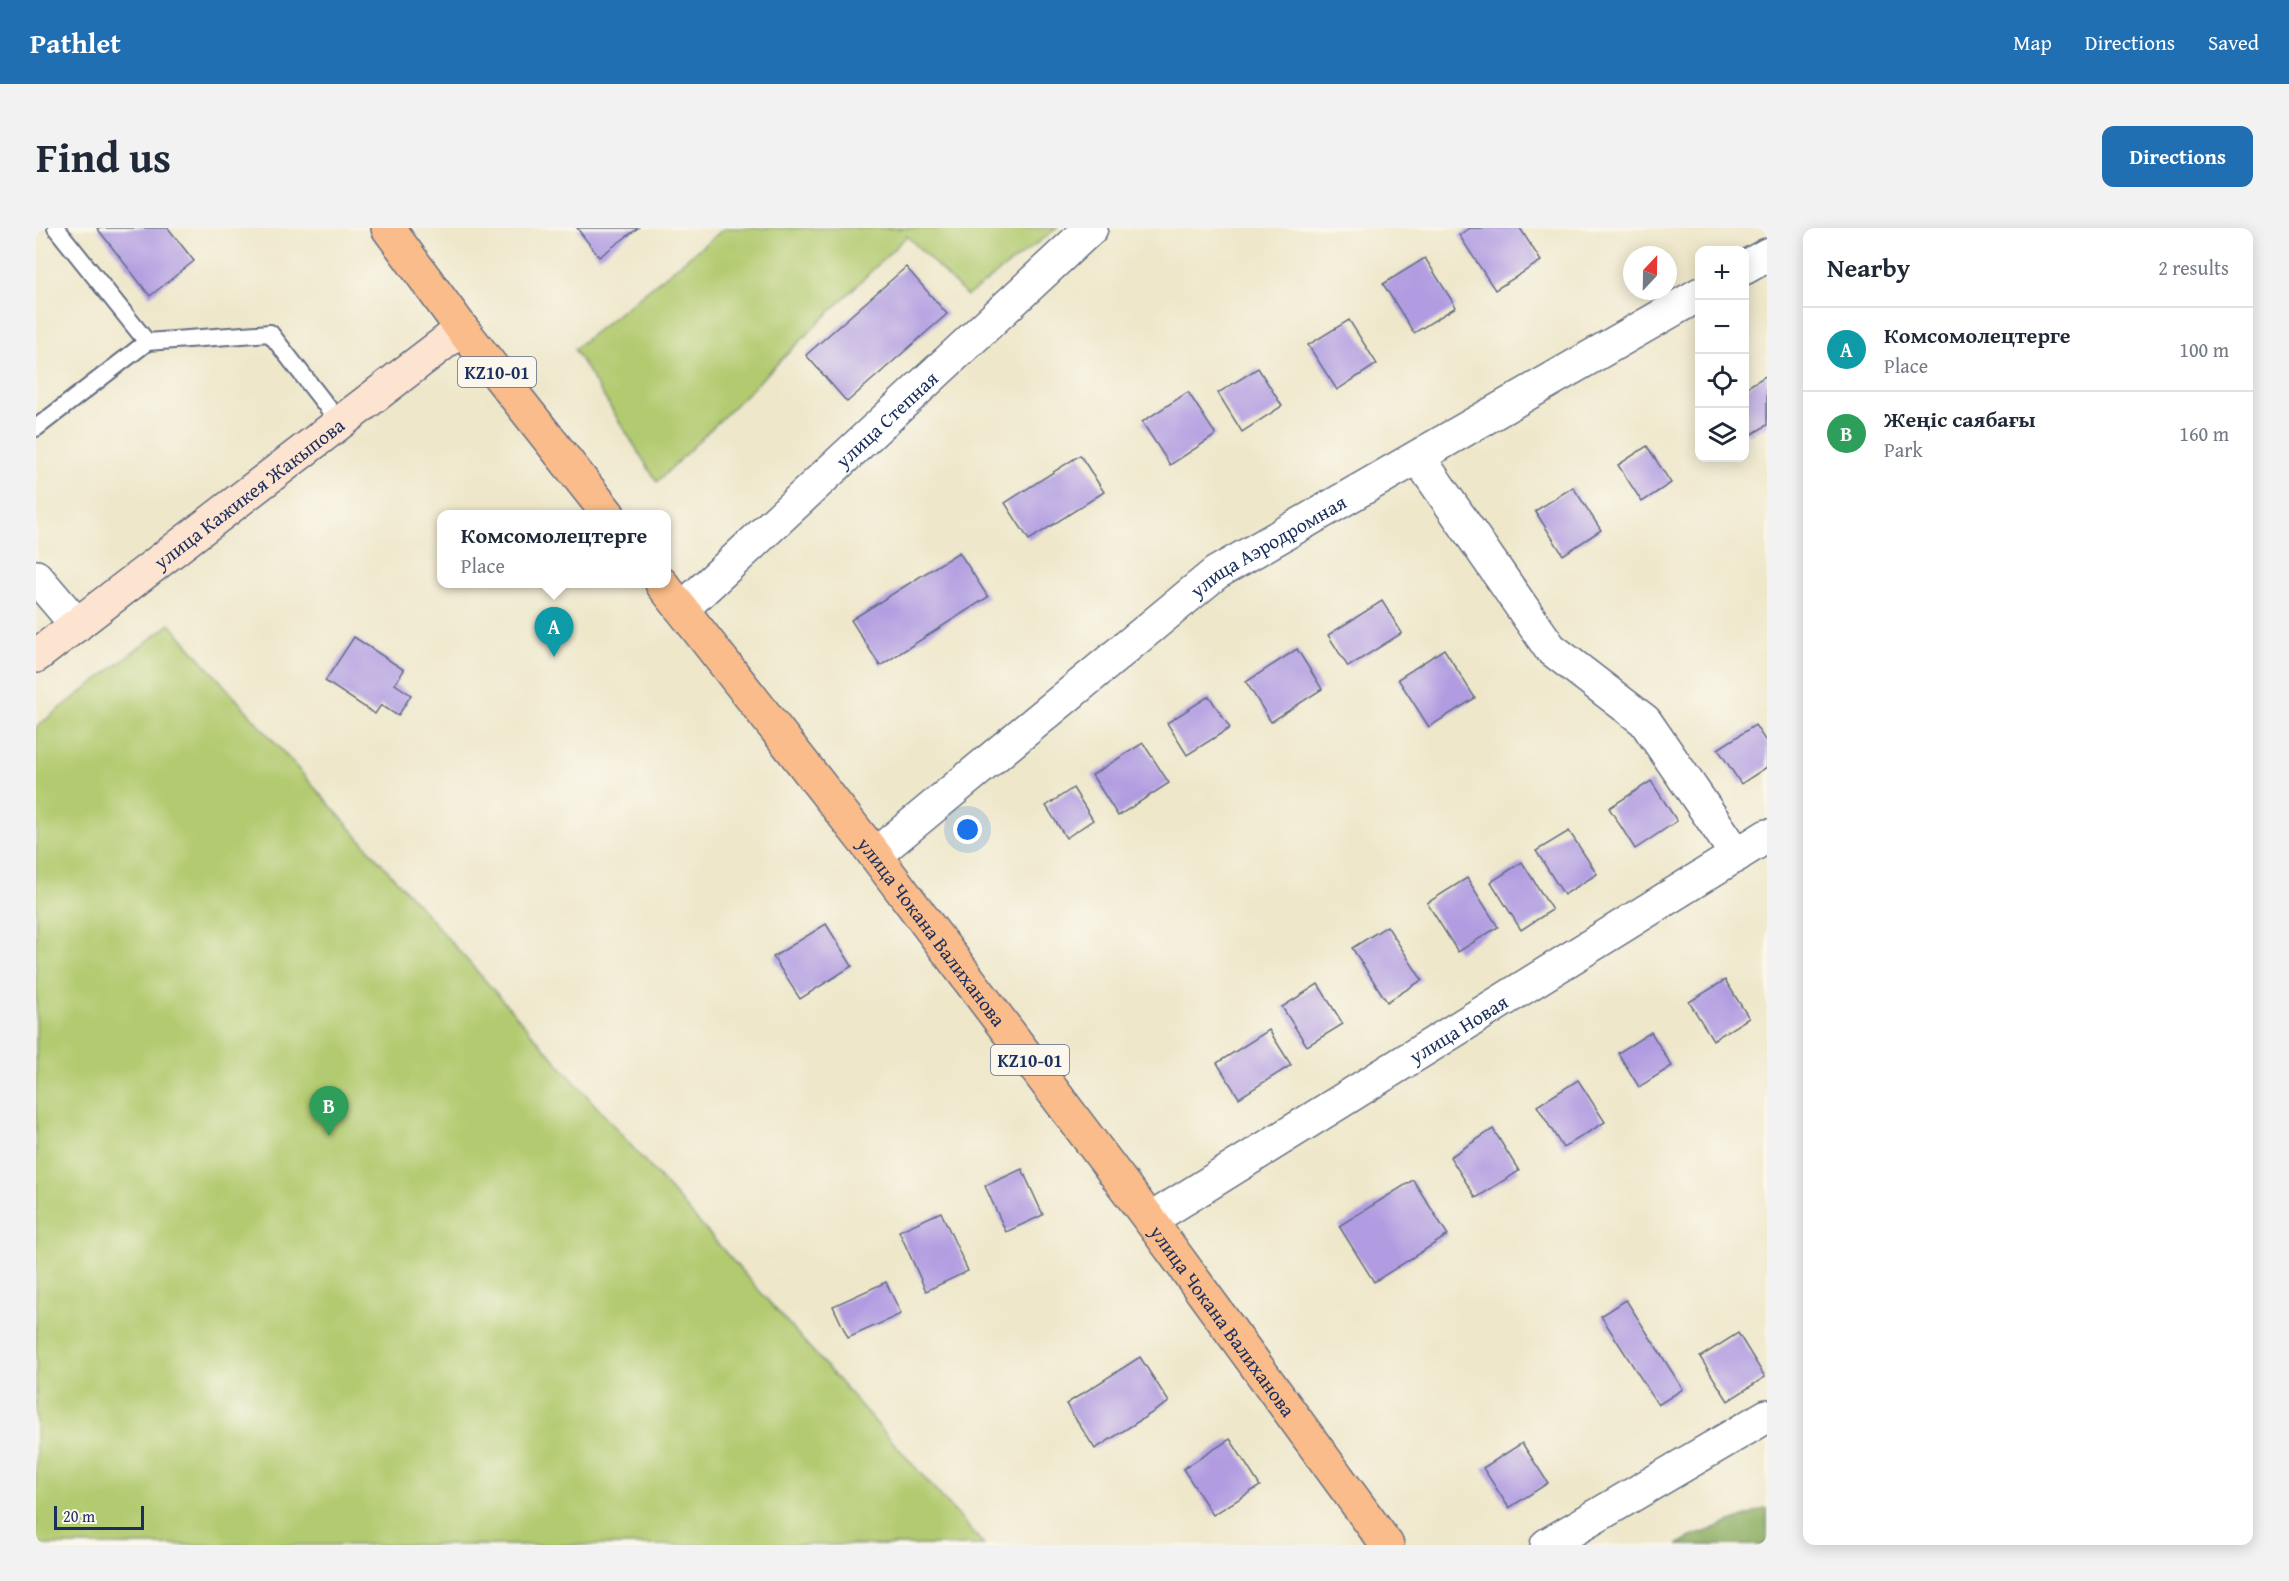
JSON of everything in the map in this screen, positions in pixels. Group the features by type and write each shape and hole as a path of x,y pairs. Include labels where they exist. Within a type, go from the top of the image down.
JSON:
{"main road":[{"name":"KZ10-01","path":"388,228 462,330 605,510"},
{"name":"улица Кажикея Жакыпова","path":"36,656 462,330"},
{"name":"улица Чокана Валиханова","path":"665,588 876,855 1150,1220 1387,1545"}],"street":[{"name":"улица Степная","path":"682,609 1091,228"},
{"path":"1749,265 1767,255"},
{"name":"улица Аэродромная","path":"876,855 1216,573 1695,297"},
{"path":"1418,457 1550,648 1645,721 1737,855"},
{"path":"36,577 77,625"},
{"name":"улица Новая","path":"1150,1220 1767,836"},
{"path":"1547,1545 1767,1416"}],"lane":[{"path":"56,228 147,342"},
{"path":"36,428 147,342 270,333 340,423"}],"green space":[{"path":"725,228 1057,228 967,296 907,236 657,482 574,349"},
{"path":"170,624 984,1545 36,1545 36,727"},
{"path":"1767,1508 1767,1545 1677,1545 1692,1537"}],"building":[{"path":"97,228 168,228 194,261 150,296"},
{"path":"577,228 638,228 599,257"},
{"path":"1470,228 1520,228 1541,261 1495,290 1459,235"},
{"path":"1425,258 1456,307 1414,333 1383,284"},
{"path":"906,267 947,314 847,402 806,355"},
{"path":"1349,320 1377,364 1337,390 1308,345"},
{"path":"1258,368 1282,406 1242,432 1218,393"},
{"path":"1767,375 1767,425 1749,436 1749,408 1749,386"},
{"path":"1188,392 1216,435 1170,465 1142,422"},
{"path":"1647,446 1671,483 1642,502 1618,465"},
{"path":"1080,455 1104,492 1029,540 1005,503"},
{"path":"1573,487 1601,530 1563,555 1535,511"},
{"path":"959,552 988,597 880,666 851,620"},
{"path":"1382,601 1402,633 1348,667 1328,635"},
{"path":"354,637 404,670 395,684 411,695 398,716 381,705 375,714 325,681"},
{"path":"1297,649 1322,689 1271,722 1246,682"},
{"path":"1444,649 1475,698 1429,727 1398,679"},
{"path":"1209,696 1230,728 1187,755 1167,723"},
{"path":"1755,725 1767,743 1767,767 1741,784 1718,749"},
{"path":"1143,743 1169,783 1118,816 1092,775"},
{"path":"1651,781 1677,821 1635,849 1609,808"},
{"path":"1073,788 1093,820 1066,838 1046,806"},
{"path":"1569,831 1597,874 1564,895 1536,851"},
{"path":"1522,862 1552,910 1521,930 1491,882"},
{"path":"1467,878 1498,927 1458,952 1427,903"},
{"path":"826,924 852,966 800,999 773,957"},
{"path":"1387,926 1422,980 1387,1002 1352,948"},
{"path":"1725,980 1749,1018 1713,1040 1689,1002"},
{"path":"1318,984 1343,1024 1307,1046 1282,1007"},
{"path":"1269,1030 1291,1065 1239,1098 1217,1063"},
{"path":"1651,1032 1672,1066 1639,1087 1618,1053"},
{"path":"1578,1080 1605,1122 1563,1148 1537,1106"},
{"path":"1493,1129 1519,1171 1476,1198 1450,1157"},
{"path":"1022,1169 1043,1215 1006,1232 985,1186"},
{"path":"1413,1180 1448,1235 1374,1282 1339,1226"},
{"path":"941,1212 968,1271 926,1291 899,1231"},
{"path":"886,1282 901,1314 848,1338 833,1306"},
{"path":"1626,1300 1683,1389 1658,1405 1601,1316"},
{"path":"1738,1333 1765,1377 1728,1401 1700,1357"},
{"path":"1140,1357 1169,1402 1095,1449 1066,1404"},
{"path":"1230,1439 1260,1486 1213,1515 1183,1469"},
{"path":"1522,1443 1548,1483 1509,1508 1483,1468"}],"place":[{"name":"Комсомолецтерге","path":"554,657"},
{"name":"Жеңіс саябағы","path":"329,1136"}]}
